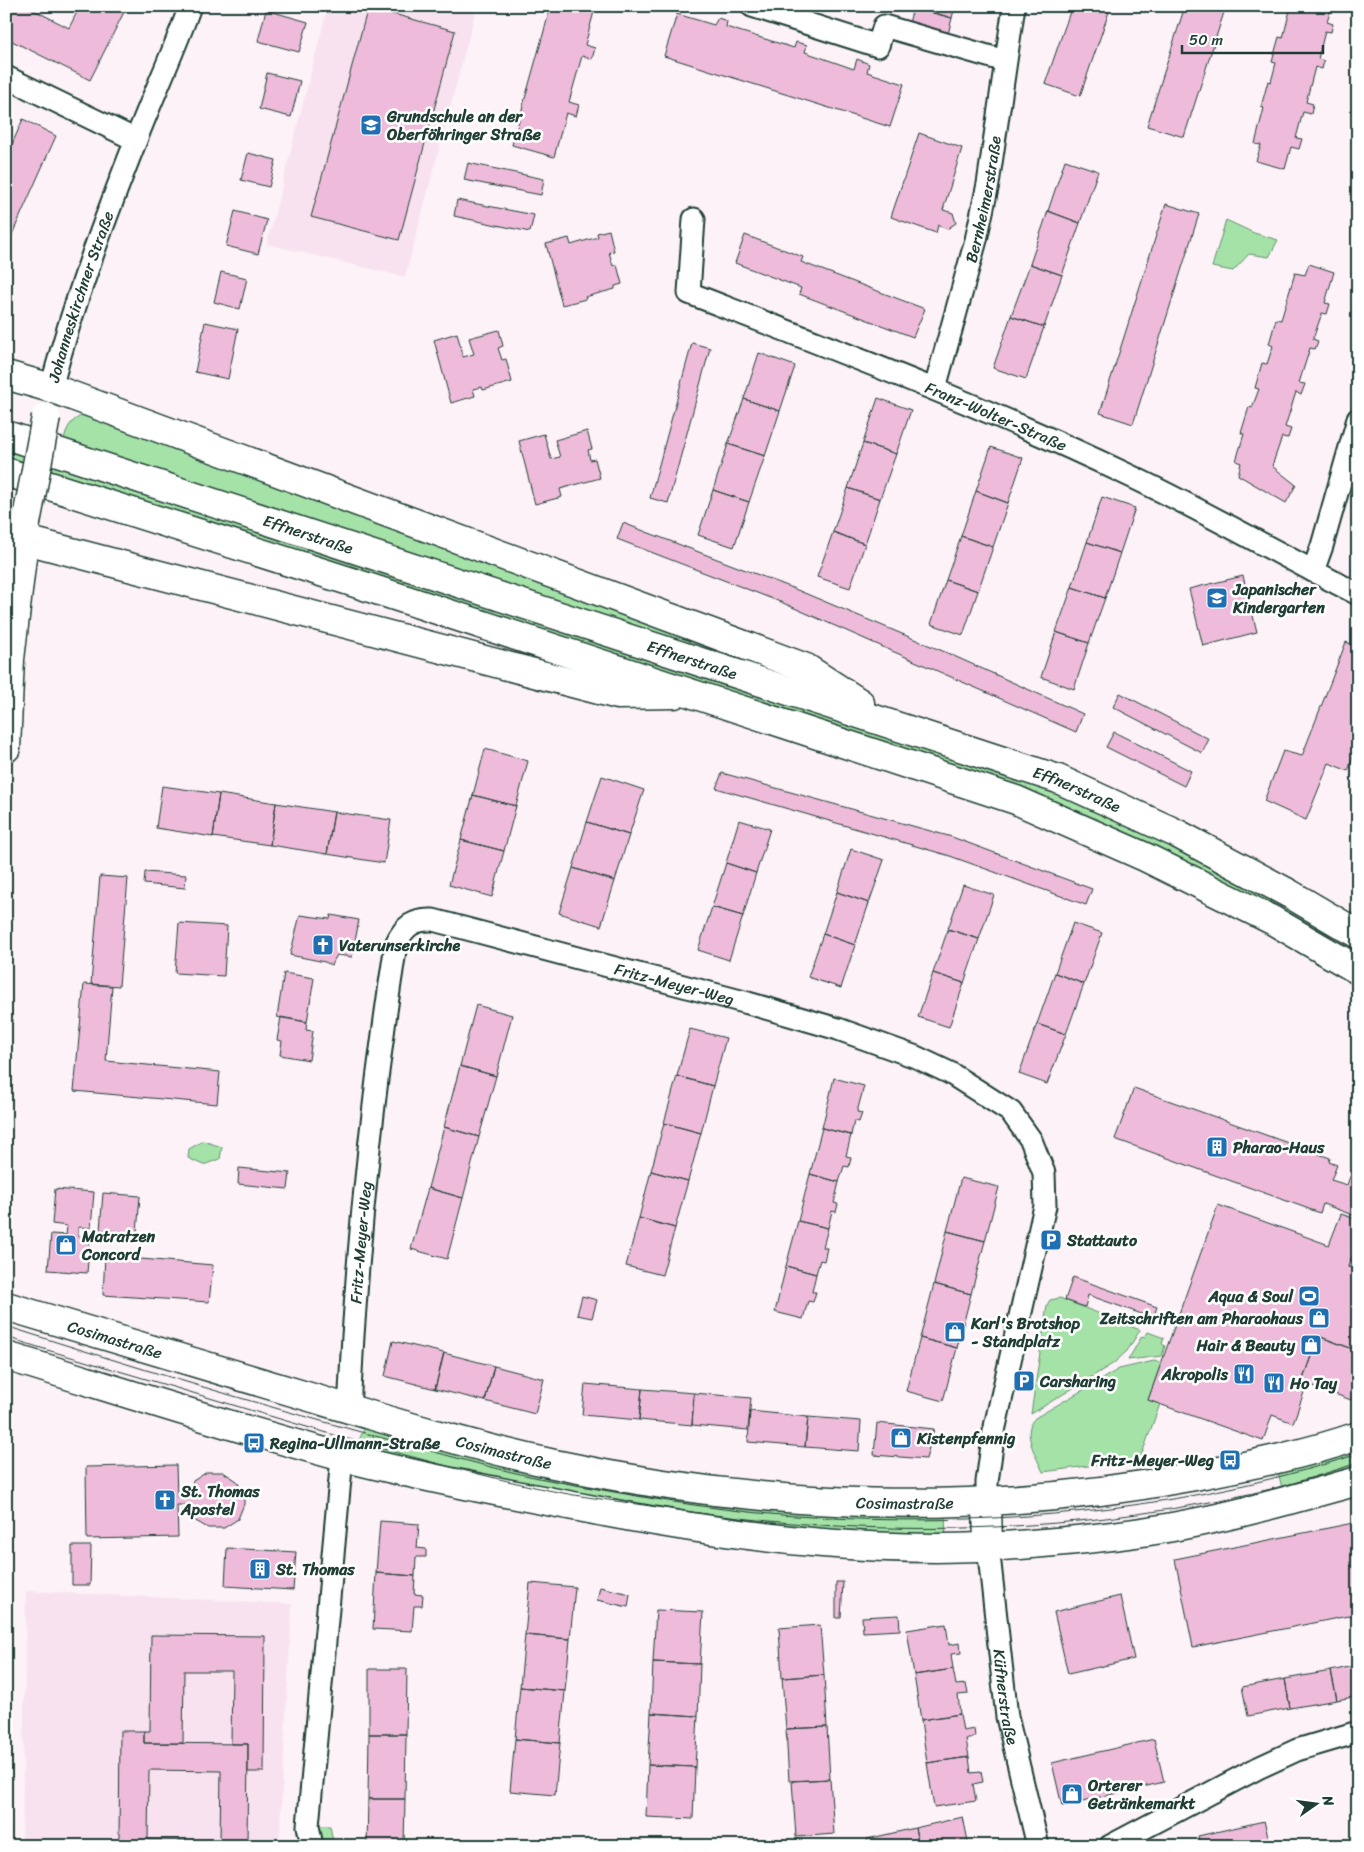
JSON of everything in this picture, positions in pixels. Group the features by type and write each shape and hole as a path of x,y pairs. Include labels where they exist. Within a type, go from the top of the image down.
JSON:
{"main road":[{"path":"6,375 51,388 806,668 893,724"},
{"name":"Johanneskirchner Straße","path":"6,748 18,532 46,417 51,388"},
{"name":"Effnerstraße","path":"6,435 893,724 1058,780 1176,833 1290,894 1358,934"},
{"name":"Effnerstraße","path":"6,472 696,694 1016,800 1145,857 1263,915 1358,970"},
{"path":"18,532 618,695 696,694"},
{"name":"Cosimastraße","path":"6,1306 468,1444 556,1464 708,1490 779,1498 897,1504 987,1502 1109,1491 1170,1481 1266,1461 1358,1436"},
{"path":"6,1356 342,1457 548,1502 705,1531 849,1546 897,1548 1030,1544 1179,1526 1258,1509 1358,1480"},
{"path":"987,1502 988,1546"}],"street":[{"name":"Johanneskirchner Straße","path":"51,388 62,347 136,140 190,6"},
{"path":"752,6 878,46 884,26 1005,61"},
{"name":"Bernheimerstraße","path":"935,388 976,240 988,184 1014,6"},
{"path":"6,78 136,140"},
{"name":"Franz-Wolter-Straße","path":"694,219 689,293 935,388 1183,502 1358,594"},
{"path":"1313,571 1322,546 1358,419"},
{"name":"Fritz-Meyer-Weg","path":"349,1410 367,1166 382,1036 396,944 401,931 412,922 433,920 748,1003 853,1034 916,1057 950,1073 1011,1112 1032,1140 1038,1153 1044,1173 1045,1206 994,1431 987,1482 987,1502"},
{"path":"312,1846 308,1826 342,1457"},
{"name":"Küfnerstraße","path":"988,1546 1007,1717 1038,1846"},
{"path":"1110,1846 1258,1768 1297,1750 1358,1732"}],"shaded area":[{"name":"Grundschule an der Oberföhringer Straße","path":"328,6 477,6 405,277 267,244"},
{"path":"26,1591 292,1604 279,1846 22,1846"}],"green space":[{"path":"1226,220 1254,233 1278,240 1269,257 1249,254 1233,271 1212,267"},
{"path":"83,415 112,422 794,678 560,601 413,556 64,440 70,425"},
{"path":"6,446 891,732 1063,795 1199,857 1358,947 1347,944 1194,865 1059,804 886,742 6,456"},
{"path":"203,1141 222,1147 220,1159 203,1165 188,1158 189,1149"},
{"path":"1060,1298 1140,1330 1127,1351 1114,1363 1031,1414 1047,1305 1050,1300"},
{"path":"1148,1332 1164,1338 1162,1344 1165,1346 1162,1356 1128,1360 1142,1336 1145,1337"},
{"path":"1154,1361 1161,1363 1148,1400 1160,1404 1140,1459 1043,1472 1031,1444 1029,1430 1035,1418 1119,1369"},
{"path":"322,1409 432,1442 945,1512 946,1541 719,1526 311,1440 314,1434 357,1445 364,1429 319,1416"},
{"path":"1358,1446 1358,1472 1283,1493 1277,1467"},
{"path":"320,1826 330,1826 334,1846 322,1846"}],"building":[{"path":"7,6 26,6 69,28 80,6 127,6 90,80 6,38"},
{"path":"551,6 595,8 585,45 595,48 592,59 582,56 569,102 579,105 576,116 566,113 554,157 512,145"},
{"path":"913,6 955,6 952,18"},
{"path":"1072,6 1111,6 1080,96 1045,84"},
{"path":"1185,6 1226,6 1184,137 1147,126"},
{"path":"1291,6 1332,6 1327,22 1333,24 1331,32 1325,31 1318,59 1324,61 1322,69 1315,67 1306,102 1313,104 1311,114 1303,112 1296,138 1302,139 1299,149 1291,147 1285,169 1256,161 1261,145 1255,144 1264,108 1261,107 1268,81 1271,82 1276,63 1272,62 1279,37 1283,38"},
{"path":"368,7 455,31 399,240 311,217"},
{"path":"913,8 952,18 948,34 909,23"},
{"path":"266,10 308,22 299,52 258,41"},
{"path":"677,14 714,25 718,18 727,21 726,27 794,48 796,42 807,45 805,52 854,69 857,59 869,64 867,72 904,84 890,127 664,56"},
{"path":"267,73 300,81 291,117 259,109"},
{"path":"23,119 56,136 6,248 6,158"},
{"path":"919,133 962,148 943,210 953,213 956,223 947,229 938,225 936,233 891,217"},
{"path":"248,153 276,160 269,187 241,180"},
{"path":"1065,160 1098,171 1080,223 1048,211"},
{"path":"468,163 544,179 541,195 464,180"},
{"path":"457,200 534,215 530,232 454,216"},
{"path":"1166,204 1199,214 1133,424 1100,413"},
{"path":"235,211 267,220 258,254 226,246"},
{"path":"1048,211 1080,223 1062,275 1030,264"},
{"path":"609,230 614,251 609,252 613,266 617,265 622,284 615,286 615,289 562,305 546,244 569,238 571,245 598,237 597,233"},
{"path":"745,235 803,257 801,262 925,309 913,337 799,294 801,288 735,263"},
{"path":"1030,264 1062,275 1044,327 1011,316"},
{"path":"1309,264 1334,272 1325,303 1330,304 1327,314 1322,313 1313,339 1318,341 1315,349 1310,348 1299,383 1305,384 1301,395 1296,392 1285,427 1291,429 1288,438 1282,437 1272,466 1296,485 1286,503 1238,475 1241,463 1236,461 1244,434 1241,433 1249,407 1252,408 1259,389 1255,388 1262,363 1267,364 1273,346 1269,344 1276,319 1281,320 1295,273 1305,275"},
{"path":"221,272 247,278 240,309 214,302"},
{"path":"1011,316 1044,327 1026,379 993,368"},
{"path":"205,322 238,329 228,379 195,372"},
{"path":"499,330 503,346 498,348 502,360 506,359 512,382 483,390 482,387 473,389 475,396 451,403 434,340 457,333 463,357 474,354 469,338"},
{"path":"692,343 710,348 668,503 650,498"},
{"path":"759,353 795,366 780,411 744,399"},
{"path":"878,398 911,410 896,454 863,443"},
{"path":"744,399 780,411 765,456 728,444"},
{"path":"587,431 592,449 588,450 590,460 595,459 600,478 560,489 562,497 535,504 519,441 544,434 551,459 560,457 555,440"},
{"path":"863,443 896,454 880,499 848,488"},
{"path":"728,444 765,456 749,502 713,490"},
{"path":"991,447 1023,458 1008,503 976,491"},
{"path":"848,488 880,499 865,544 833,532"},
{"path":"713,490 749,502 734,547 698,535"},
{"path":"976,491 1008,503 993,547 961,536"},
{"path":"1102,497 1135,508 1120,553 1087,542"},
{"path":"623,523 790,587 945,652 1083,714 1076,732 783,603 617,539"},
{"path":"833,532 865,544 850,588 817,577"},
{"path":"961,536 993,547 978,591 946,580"},
{"path":"1087,542 1120,553 1105,598 1072,587"},
{"path":"1243,576 1257,632 1203,646 1189,589"},
{"path":"946,580 978,591 963,635 931,624"},
{"path":"1072,587 1105,598 1089,643 1056,632"},
{"path":"1056,632 1089,643 1074,689 1041,677"},
{"path":"1346,642 1358,647 1358,743 1348,771 1329,763 1306,820 1264,801 1283,751 1302,756"},
{"path":"1120,693 1209,739 1202,753 1113,707"},
{"path":"1114,732 1191,771 1184,786 1106,747"},
{"path":"485,749 528,761 516,806 473,795"},
{"path":"722,773 952,837 1092,889 1086,905 950,856 716,788"},
{"path":"602,776 644,790 629,835 587,822"},
{"path":"162,786 219,794 213,837 156,828"},
{"path":"219,794 276,803 270,845 213,837"},
{"path":"473,795 516,806 504,851 461,840"},
{"path":"276,803 334,812 327,854 270,845"},
{"path":"334,812 391,820 384,863 327,854"},
{"path":"739,820 770,829 756,873 726,863"},
{"path":"587,822 629,835 615,881 573,868"},
{"path":"461,840 504,851 492,897 449,885"},
{"path":"851,849 884,860 869,903 837,892"},
{"path":"726,863 756,873 743,916 712,907"},
{"path":"573,868 615,881 601,926 559,913"},
{"path":"145,872 186,875 185,888 144,884"},
{"path":"100,876 128,878 119,986 91,984"},
{"path":"963,885 994,895 979,939 948,929"},
{"path":"837,892 869,903 855,945 823,934"},
{"path":"712,907 743,916 729,960 698,950"},
{"name":"Vaterunserkirche","path":"300,915 330,919 331,915 359,920 352,957 337,955 331,965 290,955"},
{"path":"179,923 227,926 224,976 175,973"},
{"path":"1073,923 1102,933 1084,984 1055,973"},
{"path":"948,929 979,939 964,983 933,973"},
{"path":"823,934 855,945 841,988 808,977"},
{"path":"284,973 314,978 307,1022 277,1017"},
{"path":"933,973 964,983 949,1027 918,1017"},
{"path":"1055,973 1084,984 1066,1034 1037,1024"},
{"path":"84,984 112,986 106,1061 220,1072 217,1104 74,1091"},
{"path":"476,1005 512,1015 496,1076 460,1066"},
{"path":"281,1017 307,1022 306,1030 313,1031 309,1060 280,1055 282,1041 277,1040"},
{"path":"1037,1024 1066,1034 1047,1084 1019,1074"},
{"path":"690,1029 726,1038 713,1086 677,1076"},
{"path":"460,1066 496,1076 479,1137 444,1127"},
{"path":"677,1076 713,1086 701,1133 664,1123"},
{"path":"834,1078 864,1086 857,1112 862,1113 859,1122 854,1121 851,1135 822,1128"},
{"name":"Pharao-Haus","path":"1134,1088 1330,1158 1329,1162 1337,1165 1331,1180 1347,1185 1358,1155 1358,1217 1323,1204 1320,1213 1115,1139"},
{"path":"664,1123 701,1133 688,1181 651,1171"},
{"path":"444,1127 479,1137 463,1198 428,1188"},
{"path":"822,1128 851,1135 846,1156 851,1157 849,1167 844,1166 839,1182 810,1174"},
{"path":"239,1168 290,1173 288,1189 238,1184"},
{"path":"651,1171 688,1181 675,1228 639,1218"},
{"path":"810,1174 839,1182 834,1203 838,1204 836,1212 832,1211 828,1228 798,1221"},
{"path":"961,1178 999,1187 985,1241 947,1231"},
{"path":"428,1188 463,1198 447,1259 411,1249"},
{"path":"55,1189 94,1192 91,1228 78,1227 78,1236 90,1237 87,1273 48,1270 51,1234 66,1235 67,1226 52,1224"},
{"path":"103,1193 140,1196 137,1233 100,1230"},
{"path":"1218,1205 1329,1245 1341,1214 1358,1220 1358,1241 1348,1267 1358,1270 1356,1350 1318,1336 1302,1382 1307,1384 1293,1423 1272,1415 1263,1441 1148,1400"},
{"path":"639,1218 675,1228 662,1275 626,1266"},
{"path":"798,1221 828,1228 823,1247 827,1248 824,1261 820,1260 816,1274 786,1266"},
{"path":"947,1231 985,1241 971,1294 934,1284"},
{"path":"1358,1241 1358,1270 1348,1267"},
{"path":"105,1256 213,1265 209,1302 103,1295"},
{"path":"786,1266 816,1274 812,1292 816,1292 813,1302 808,1301 803,1319 775,1312"},
{"path":"1073,1277 1157,1307 1153,1318 1088,1295 1085,1307 1065,1300"},
{"path":"934,1284 971,1294 957,1348 920,1338"},
{"path":"582,1296 597,1300 592,1318 577,1315"},
{"path":"1318,1336 1358,1351 1358,1382 1351,1400 1302,1382"},
{"path":"920,1338 957,1348 943,1401 906,1391"},
{"path":"393,1341 444,1353 435,1389 385,1376"},
{"path":"444,1353 494,1366 485,1401 435,1389"},
{"path":"494,1366 544,1379 535,1414 485,1401"},
{"path":"585,1384 642,1389 639,1420 582,1415"},
{"path":"642,1389 694,1393 692,1425 639,1420"},
{"path":"694,1393 751,1398 748,1430 692,1425"},
{"path":"750,1411 808,1417 805,1447 748,1442"},
{"path":"808,1417 861,1421 859,1451 805,1447"},
{"path":"877,1423 934,1429 926,1459 874,1455"},
{"name":"St. Thomas Apostel","path":"176,1465 177,1497 187,1497 193,1481 207,1472 223,1472 237,1481 244,1496 244,1504 238,1519 224,1528 208,1528 194,1520 187,1505 177,1505 178,1537 87,1539 86,1467"},
{"path":"380,1521 419,1524 417,1548 426,1549 426,1557 416,1557 415,1576 376,1573"},
{"path":"1358,1522 1358,1614 1193,1647 1175,1559"},
{"path":"72,1546 91,1546 90,1585 72,1585"},
{"name":"St. Thomas","path":"227,1548 296,1552 293,1590 225,1586"},
{"path":"376,1573 415,1576 414,1594 423,1595 422,1606 414,1606 412,1631 373,1629"},
{"path":"836,1582 843,1582 841,1618 836,1618"},
{"path":"530,1583 575,1587 570,1639 525,1635"},
{"path":"600,1587 630,1594 628,1607 597,1600"},
{"path":"1120,1596 1134,1659 1068,1674 1054,1612"},
{"path":"656,1610 703,1612 700,1664 653,1662"},
{"path":"899,1615 900,1630 863,1632 862,1617"},
{"path":"946,1624 949,1645 960,1643 961,1653 951,1654 953,1669 914,1675 907,1630"},
{"path":"820,1625 824,1675 782,1678 779,1628"},
{"path":"151,1635 265,1636 264,1772 248,1772 248,1744 231,1744 232,1671 184,1671 183,1743 144,1743 144,1731 150,1731"},
{"path":"525,1635 570,1639 565,1691 520,1687"},
{"path":"653,1662 700,1664 698,1716 651,1713"},
{"path":"1358,1665 1358,1696 1337,1700 1331,1671"},
{"path":"369,1669 407,1669 406,1734 369,1734"},
{"path":"953,1669 956,1685 966,1684 968,1694 958,1695 960,1714 921,1720 914,1675"},
{"path":"1331,1671 1337,1700 1290,1708 1285,1679"},
{"path":"824,1675 827,1727 786,1729 782,1678"},
{"path":"1285,1679 1290,1708 1248,1716 1242,1687"},
{"path":"520,1687 565,1691 560,1743 515,1739"},
{"path":"651,1713 698,1716 695,1767 648,1765"},
{"path":"960,1714 963,1731 974,1729 975,1737 966,1739 969,1757 927,1763 921,1720"},
{"path":"827,1727 830,1779 789,1781 786,1729"},
{"path":"120,1731 144,1731 144,1743 248,1744 247,1846 106,1846 106,1842 119,1842","holes":["149,1770 221,1771 220,1841 148,1840"]},
{"path":"369,1734 406,1734 405,1799 368,1799"},
{"path":"515,1739 560,1743 555,1795 510,1791"},
{"path":"1154,1739 1164,1782 1062,1806 1052,1763"},
{"path":"969,1757 971,1773 981,1772 983,1782 973,1784 976,1801 934,1807 927,1763"},
{"path":"648,1765 695,1767 693,1819 646,1817"},
{"path":"830,1779 834,1834 796,1837 792,1781"},
{"path":"368,1799 405,1799 404,1846 367,1846"},
{"path":"963,1817 969,1846 919,1846 915,1828"},
{"path":"1264,1821 1270,1844 1200,1846 1198,1836"},
{"path":"915,1828 919,1846 868,1846 867,1839"},
{"path":"642,1841 642,1846 589,1846"}],"tram line":[{"path":"6,1326 146,1370 332,1424 532,1477 696,1505 781,1515 927,1520 1000,1518 1072,1512 1145,1503 1217,1491 1288,1474 1358,1454"},
{"path":"6,1337 453,1468 584,1497 723,1516 801,1524 880,1528 958,1528 1037,1525 1115,1517 1193,1505 1271,1489 1358,1463"}],"place":[{"name":"Grundschule an der Oberföhringer Straße","path":"371,125"},
{"name":"Japanischer Kindergarten","path":"1217,598"},
{"name":"Vaterunserkirche","path":"323,945"},
{"name":"Pharao-Haus","path":"1217,1147"},
{"name":"Stattauto","path":"1051,1240"},
{"name":"Matratzen Concord","path":"66,1245"},
{"name":"Aqua & Soul","path":"1309,1296"},
{"name":"Zeitschriften am Pharaohaus","path":"1319,1318"},
{"name":"Karl's Brotshop - Standplatz","path":"955,1332"},
{"name":"Hair & Beauty","path":"1311,1345"},
{"name":"Akropolis","path":"1244,1374"},
{"name":"Carsharing","path":"1024,1381"},
{"name":"Ho Tay","path":"1274,1383"},
{"name":"Kistenpfennig","path":"901,1438"},
{"name":"Regina-Ullmann-Straße","path":"254,1443"},
{"name":"Fritz-Meyer-Weg","path":"1230,1460"},
{"name":"St. Thomas Apostel","path":"165,1500"},
{"name":"St. Thomas","path":"260,1569"},
{"name":"Orterer Getränkemarkt","path":"1072,1794"}]}
